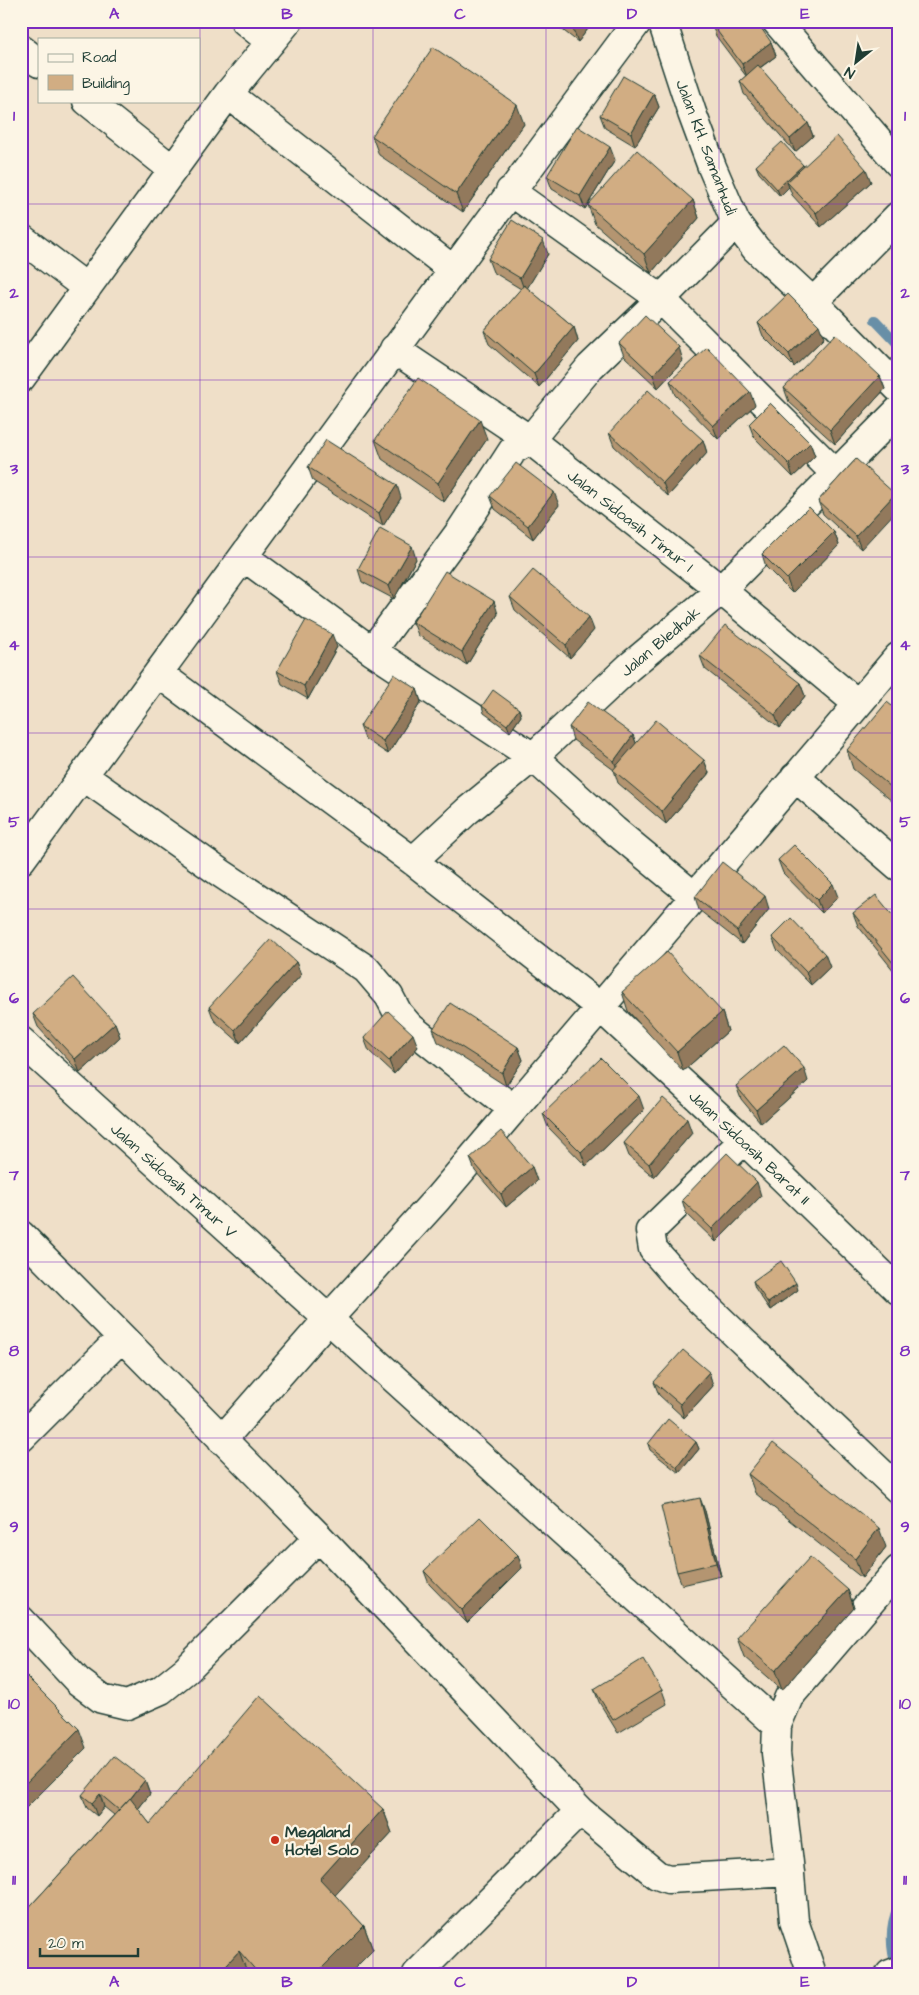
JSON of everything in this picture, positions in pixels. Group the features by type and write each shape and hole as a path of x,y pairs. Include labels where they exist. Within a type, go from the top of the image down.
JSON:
{"street":[{"path":"21,378 88,288 172,168 228,94 280,32 245,21"},
{"path":"21,860 510,191 638,21"},
{"name":"Jalan KH. Samanhudi","path":"662,21 712,168 736,223 756,249 898,388"},
{"path":"776,21 898,163"},
{"path":"21,49 38,62"},
{"path":"228,94 452,270"},
{"path":"88,102 172,168"},
{"path":"510,191 661,299 836,474"},
{"path":"812,302 898,216"},
{"path":"372,651 461,530 513,450 530,440 590,367 736,223"},
{"path":"21,238 88,288"},
{"name":"Jalan Sidoasih Timur I","path":"394,349 530,440 721,590 858,704"},
{"name":"Jalan Bledhak","path":"413,861 467,811 533,756 628,667 721,590 898,411"},
{"path":"244,557 372,651 533,756 614,830 694,896"},
{"path":"222,1440 438,1198 898,657"},
{"name":"Jalan Sidoasih Barat II","path":"158,674 413,861 600,1007 744,1140 898,1290"},
{"path":"83,776 222,874 366,969 389,996 398,1013 410,1027 513,1109"},
{"path":"795,777 898,866"},
{"name":"Jalan Sidoasih Timur V","path":"21,1041 777,1725"},
{"path":"744,1140 650,1231 653,1248 688,1290 898,1489"},
{"path":"21,1235 319,1537 580,1811 657,1875 668,1879 790,1872"},
{"path":"21,1438 121,1338"},
{"path":"21,1620 78,1681 102,1699 127,1705 161,1690 186,1670 319,1537"},
{"path":"812,1974 794,1921 776,1753 777,1725 789,1697 898,1570"},
{"path":"418,1974 580,1811"},
{"path":"890,1974 898,1971"}],"building":[{"path":"563,21 579,21 573,29"},
{"path":"714,21 756,21 771,42 742,64 711,23"},
{"path":"433,47 517,105 456,194 372,136"},
{"path":"758,65 808,123 790,139 740,81"},
{"path":"623,76 654,94 631,133 600,115"},
{"path":"577,126 610,147 580,196 547,176"},
{"path":"837,136 866,169 816,213 787,182"},
{"path":"782,142 803,165 777,189 756,166"},
{"path":"637,150 693,200 644,254 588,205"},
{"path":"512,220 543,240 520,278 488,259"},
{"path":"898,279 898,287 893,283"},
{"path":"524,285 574,327 534,374 484,331"},
{"path":"788,294 819,325 789,354 758,323"},
{"path":"645,315 679,347 653,375 619,343"},
{"path":"835,334 880,376 830,430 784,388"},
{"path":"707,347 750,392 713,426 670,381"},
{"path":"418,378 480,420 438,483 375,440"},
{"path":"648,390 703,440 663,483 609,433"},
{"path":"770,403 810,443 789,464 749,424"},
{"path":"326,440 397,485 379,513 308,467"},
{"path":"856,459 895,494 856,536 818,501"},
{"path":"516,463 554,492 528,526 490,496"},
{"path":"898,467 898,477 893,472"},
{"path":"809,507 834,532 787,579 762,554"},
{"path":"380,528 412,546 389,586 358,569"},
{"path":"533,570 589,617 566,645 510,597"},
{"path":"445,571 494,601 462,652 413,622"},
{"path":"306,620 332,634 304,686 277,671"},
{"path":"725,625 800,683 775,715 700,656"},
{"path":"394,674 417,689 383,741 360,726"},
{"path":"493,690 519,709 507,725 482,706"},
{"path":"588,702 633,735 614,761 569,727"},
{"path":"887,702 898,711 898,793 847,750"},
{"path":"656,720 704,760 662,811 613,770"},
{"path":"794,845 833,884 817,900 778,860"},
{"path":"722,862 765,896 737,931 695,897"},
{"path":"876,895 898,922 898,969 853,913"},
{"path":"791,918 825,954 806,972 772,937"},
{"path":"271,939 296,962 235,1030 209,1007"},
{"path":"667,952 722,1012 677,1052 622,992"},
{"path":"73,977 115,1023 75,1059 33,1014"},
{"path":"450,1003 518,1047 502,1073 433,1029"},
{"path":"388,1011 413,1034 389,1061 364,1038"},
{"path":"784,1045 804,1068 756,1110 736,1086"},
{"path":"601,1058 639,1096 581,1152 543,1114"},
{"path":"663,1098 687,1119 649,1164 624,1143"},
{"path":"501,1131 532,1167 501,1194 470,1158"},
{"path":"727,1153 757,1182 712,1229 682,1200"},
{"path":"781,1261 796,1283 768,1303 753,1281"},
{"path":"683,1350 709,1372 680,1404 654,1382"},
{"path":"668,1419 696,1442 677,1467 648,1444"},
{"path":"773,1443 879,1528 855,1559 748,1474"},
{"path":"700,1498 716,1563 677,1572 661,1506"},
{"path":"480,1517 518,1555 462,1610 424,1571"},
{"path":"810,1557 848,1590 775,1671 737,1638"},
{"path":"643,1659 662,1690 613,1720 594,1689"},
{"path":"21,1671 79,1729 21,1788"},
{"name":"Megaland Hotel Solo","path":"260,1695 383,1809 320,1879 364,1926 316,1974 259,1974 239,1951 218,1974 24,1974 21,1971 21,1916 130,1798 150,1824"},
{"path":"114,1756 145,1780 119,1810 100,1794 92,1803 82,1795"}],"waterway":[{"path":"875,320 898,344"},
{"path":"897,1970 893,1955 892,1931 898,1908"}],"place":[{"name":"Megaland Hotel Solo","path":"275,1840"}]}
